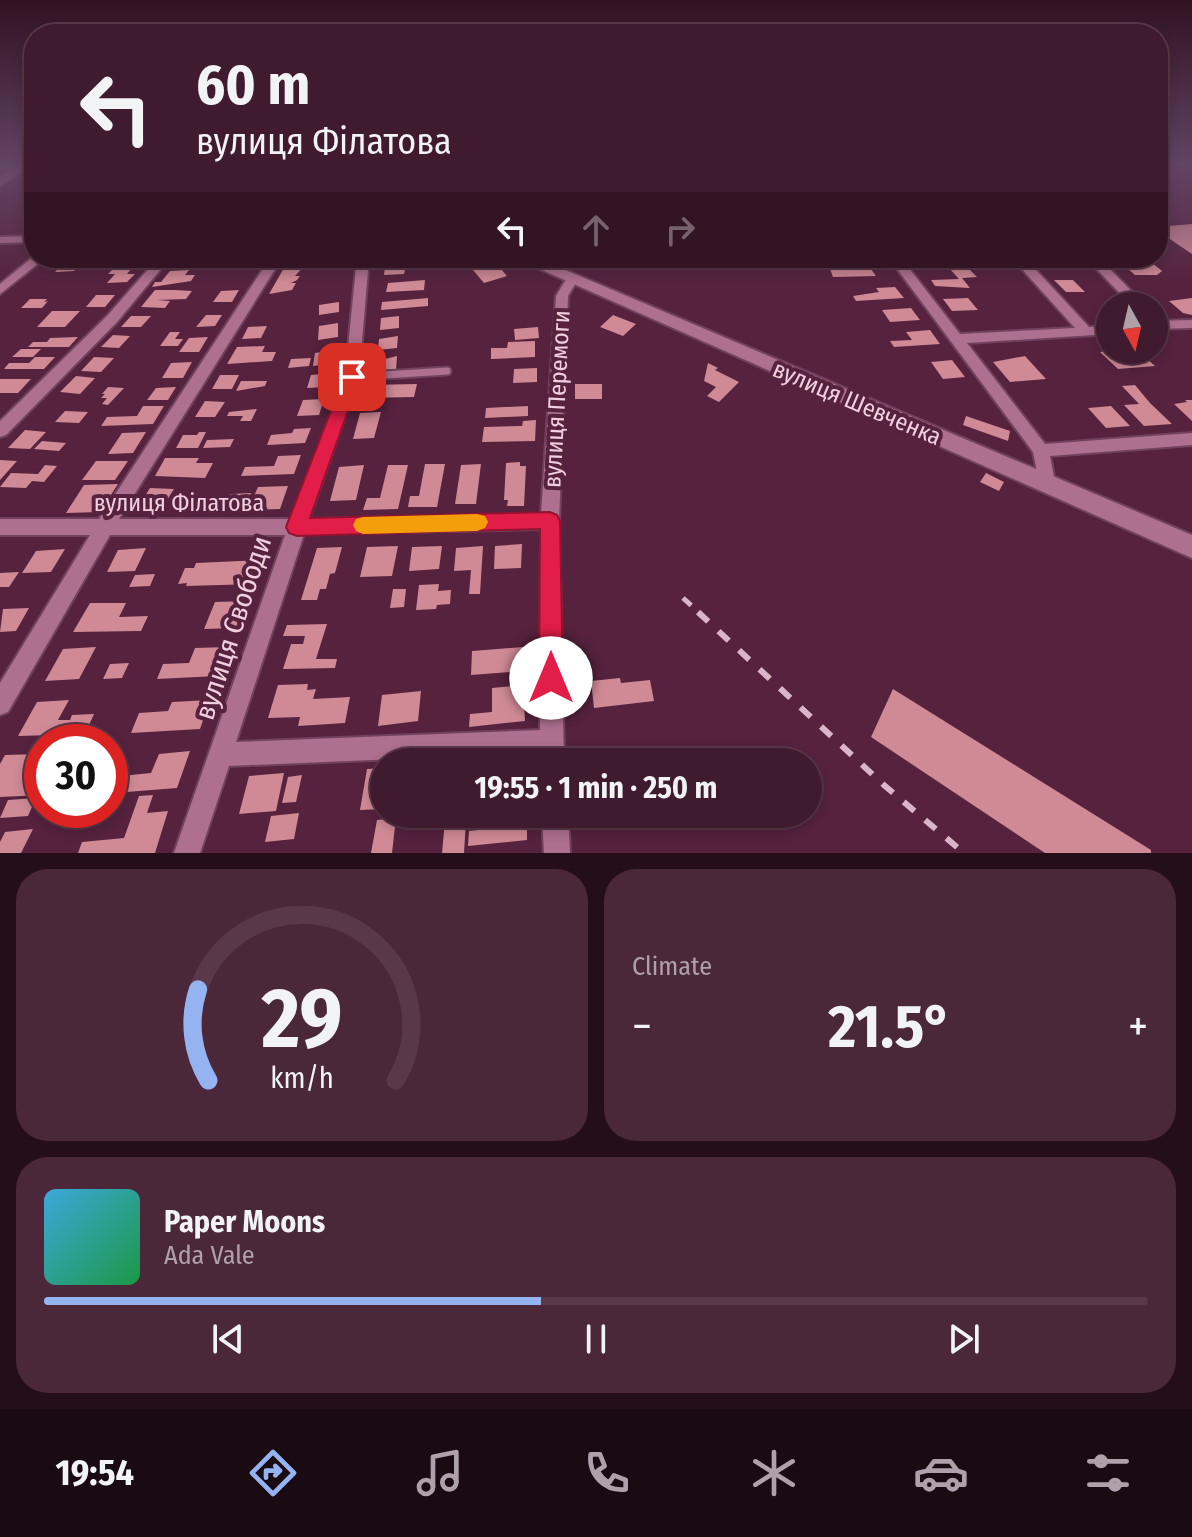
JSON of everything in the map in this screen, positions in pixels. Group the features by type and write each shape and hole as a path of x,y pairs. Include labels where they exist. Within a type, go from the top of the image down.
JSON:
{"main road":[{"name":"вулиця Шевченка","path":"546,268 1192,547"}],"street":[{"path":"0,240 24,239"},
{"path":"0,290 27,268"},
{"path":"0,431 112,319 155,268"},
{"path":"0,704 105,526 270,268"},
{"name":"вулиця Свободи","path":"187,853 297,527 352,377 362,268"},
{"path":"903,268 1041,451 1046,482"},
{"path":"1027,268 1085,331"},
{"path":"1102,268 1125,292"},
{"name":"вулиця Перемоги","path":"552,748 550,521 562,296 572,279"},
{"path":"1168,324 1192,324"},
{"path":"957,339 1096,331"},
{"path":"1041,451 1192,439"},
{"name":"вулиця Філатова","path":"0,527 297,527 550,521"},
{"path":"221,754 370,753"},
{"path":"556,828 557,853"}],"lane":[{"path":"352,377 447,371"}],"building":[{"path":"1192,224 1192,254 1168,238 1168,226"},
{"path":"59,268 77,268 74,271 55,272"},
{"path":"114,268 132,268 127,274 135,274 127,282 107,283 115,274 108,274"},
{"path":"284,268 302,268 295,276 300,276 297,280 291,283 296,283 292,290 269,294"},
{"path":"385,268 405,268 404,274 384,275"},
{"path":"500,268 507,276 484,283 473,270"},
{"path":"949,268 968,268 977,277 962,278 970,288 935,286 931,280 959,279"},
{"path":"1127,268 1158,268 1162,271 1157,275 1135,275"},
{"path":"830,269 871,269 876,276 833,277"},
{"path":"189,270 185,275 195,275 191,281 152,287 170,271"},
{"path":"425,280 424,290 386,292 388,283"},
{"path":"1054,280 1073,280 1085,292 1066,292"},
{"path":"895,287 904,298 856,301 853,296 879,292 876,288"},
{"path":"155,290 192,291 186,299 157,300 170,301 165,308 141,307"},
{"path":"239,290 232,302 213,302 221,291"},
{"path":"96,295 115,295 105,307 86,307"},
{"path":"428,298 428,306 381,310 382,302"},
{"path":"968,298 978,310 952,311 943,299"},
{"path":"1192,298 1192,315 1183,313 1169,301"},
{"path":"30,299 48,301 42,308 21,308"},
{"path":"339,302 339,312 319,315 319,305"},
{"path":"911,308 920,320 890,322 882,310"},
{"path":"52,311 80,311 65,327 37,327"},
{"path":"206,315 222,315 215,326 196,327"},
{"path":"613,315 636,324 623,336 600,327"},
{"path":"131,316 151,316 141,327 121,327"},
{"path":"399,316 399,328 380,330 381,318"},
{"path":"338,323 338,337 318,340 319,326"},
{"path":"267,326 261,338 242,339 248,327"},
{"path":"538,327 539,338 515,340 514,329"},
{"path":"930,330 940,344 894,347 890,341 912,340 906,332"},
{"path":"170,332 180,332 175,339 183,339 178,346 160,346"},
{"path":"113,335 130,336 119,348 101,347"},
{"path":"398,336 397,348 378,350 379,339"},
{"path":"78,337 69,347 28,347 33,342 47,342 50,338"},
{"path":"208,337 199,352 179,352 189,338"},
{"path":"535,341 535,357 491,359 491,348 507,348 508,342"},
{"path":"265,346 262,352 276,352 272,361 227,364 237,347"},
{"path":"21,349 41,349 33,357 12,357"},
{"path":"338,350 337,363 313,366 315,353"},
{"path":"397,356 396,370 376,373 377,361"},
{"path":"1025,356 1046,379 1010,382 993,362"},
{"path":"35,357 55,357 44,369 4,369 9,363 29,363"},
{"path":"94,357 114,358 101,372 81,371"},
{"path":"311,358 309,366 288,368 291,359"},
{"path":"952,360 965,377 943,379 931,362"},
{"path":"192,362 183,378 162,378 171,363"},
{"path":"708,363 739,382 719,402 707,396 716,387 704,381"},
{"path":"1113,364 1155,366 1118,369"},
{"path":"537,368 537,382 513,383 514,369"},
{"path":"333,373 329,387 307,388 311,375"},
{"path":"220,375 239,375 232,389 212,389"},
{"path":"76,376 95,378 80,394 60,392"},
{"path":"0,379 31,379 18,393 0,393"},
{"path":"241,381 267,381 265,386 236,391"},
{"path":"417,384 414,397 362,398 367,385"},
{"path":"575,384 602,384 602,399 575,399"},
{"path":"1135,385 1172,424 1144,426 1124,405 1139,404 1122,386"},
{"path":"108,387 124,388 108,405 102,404 107,398 101,398 105,394 102,394"},
{"path":"176,387 168,400 147,400 156,388"},
{"path":"324,399 319,415 297,416 303,400"},
{"path":"1185,400 1192,400 1192,421 1174,404 1187,402"},
{"path":"205,401 225,402 215,417 195,417"},
{"path":"143,406 164,406 153,424 101,426 107,417 137,416"},
{"path":"528,406 528,416 485,418 486,408"},
{"path":"1111,406 1130,426 1106,428 1088,408"},
{"path":"257,409 251,421 240,421 243,416 227,416 229,412"},
{"path":"65,411 88,412 79,423 55,422"},
{"path":"381,412 374,438 353,439 360,413"},
{"path":"966,416 1010,431 1008,441 963,425"},
{"path":"536,420 535,441 482,442 484,427 522,426 523,421"},
{"path":"311,428 305,443 267,445 271,435"},
{"path":"25,430 46,432 30,449 8,448"},
{"path":"146,432 133,453 108,454 122,433"},
{"path":"206,432 198,448 176,448 183,435 197,435"},
{"path":"234,439 230,447 203,448 207,440"},
{"path":"42,441 66,443 59,451 34,449"},
{"path":"301,455 294,474 241,476 245,467 274,466 278,456"},
{"path":"165,458 199,458 196,463 213,463 205,478 155,476"},
{"path":"0,460 17,461 0,480"},
{"path":"96,461 128,461 115,480 82,480"},
{"path":"520,462 520,466 526,466 524,506 507,506 508,500 504,500 506,463"},
{"path":"425,464 445,464 437,507 408,507 410,496 419,496"},
{"path":"481,464 476,504 455,504 461,465"},
{"path":"45,465 57,466 44,482 32,481 26,488 0,487 11,473 38,474"},
{"path":"364,465 356,500 330,501 339,467"},
{"path":"388,465 408,465 398,509 363,510 367,498 380,498"},
{"path":"986,473 1004,482 999,491 980,482"},
{"path":"118,484 100,512 66,513 84,485"},
{"path":"288,486 280,509 248,510 258,487"},
{"path":"150,488 174,489 160,511 136,510"},
{"path":"251,493 245,508 222,508 220,513 204,514 213,495"},
{"path":"522,544 521,568 494,569 495,546"},
{"path":"398,546 392,576 360,577 367,547"},
{"path":"442,546 439,569 409,571 412,547"},
{"path":"483,546 480,594 469,594 471,570 454,571 456,548"},
{"path":"342,547 335,573 330,574 326,589 320,589 317,600 301,600 317,548"},
{"path":"146,548 135,571 107,572 118,550"},
{"path":"65,549 51,572 22,573 36,551"},
{"path":"264,560 256,584 178,584 185,568 194,568 196,563"},
{"path":"19,572 9,587 0,587 0,573"},
{"path":"155,574 150,586 129,587 135,575"},
{"path":"439,584 438,591 451,590 450,604 437,605 436,609 416,610 419,585"},
{"path":"393,589 406,589 404,607 390,608"},
{"path":"246,601 236,628 204,629 215,602"},
{"path":"90,603 126,603 119,617 148,616 141,631 73,632"},
{"path":"29,608 16,631 0,632 3,609"},
{"path":"327,624 316,659 337,659 335,668 283,669 291,644 303,644 305,636 283,636 287,625"},
{"path":"96,647 79,679 45,681 63,649"},
{"path":"228,647 217,676 157,679 163,664 189,663 195,648"},
{"path":"523,647 523,671 471,675 472,651"},
{"path":"129,663 122,678 103,679 110,664"},
{"path":"620,678 621,683 650,680 654,701 594,708 591,681"},
{"path":"308,684 307,690 316,689 313,699 350,697 345,723 298,726 300,717 268,718 278,685"},
{"path":"523,685 525,721 469,727 470,714 492,712 492,688"},
{"path":"893,689 1151,850 1151,853 1045,853 871,737"},
{"path":"421,691 418,721 378,726 382,695"},
{"path":"69,700 58,720 70,720 72,715 94,714 90,724 25,724 37,702"},
{"path":"210,700 200,729 131,733 139,713 168,711 172,702"},
{"path":"190,751 177,788 128,792 128,775 151,773 159,754"},
{"path":"24,754 24,796 0,797 0,764 5,755"},
{"path":"367,769 370,769 370,810 360,810"},
{"path":"284,773 276,811 239,814 249,776"},
{"path":"302,775 296,802 282,803 288,777"},
{"path":"153,795 147,813 168,811 155,853 78,853 82,842 124,838 139,796"},
{"path":"24,799 24,816 0,818 8,800"},
{"path":"299,813 294,839 265,842 271,816"},
{"path":"376,828 395,828 392,853 371,853"},
{"path":"444,828 466,828 464,853 442,853"},
{"path":"527,828 527,840 468,846 469,831"},
{"path":"33,829 21,853 0,853 0,842 5,832"}],"railway":[{"path":"683,598 701,614"},
{"path":"698,612 885,786 964,853"}],"slow traffic":[{"path":"363,525 477,522"}],"route":[{"path":"352,377 297,527 550,521 551,678"}]}
